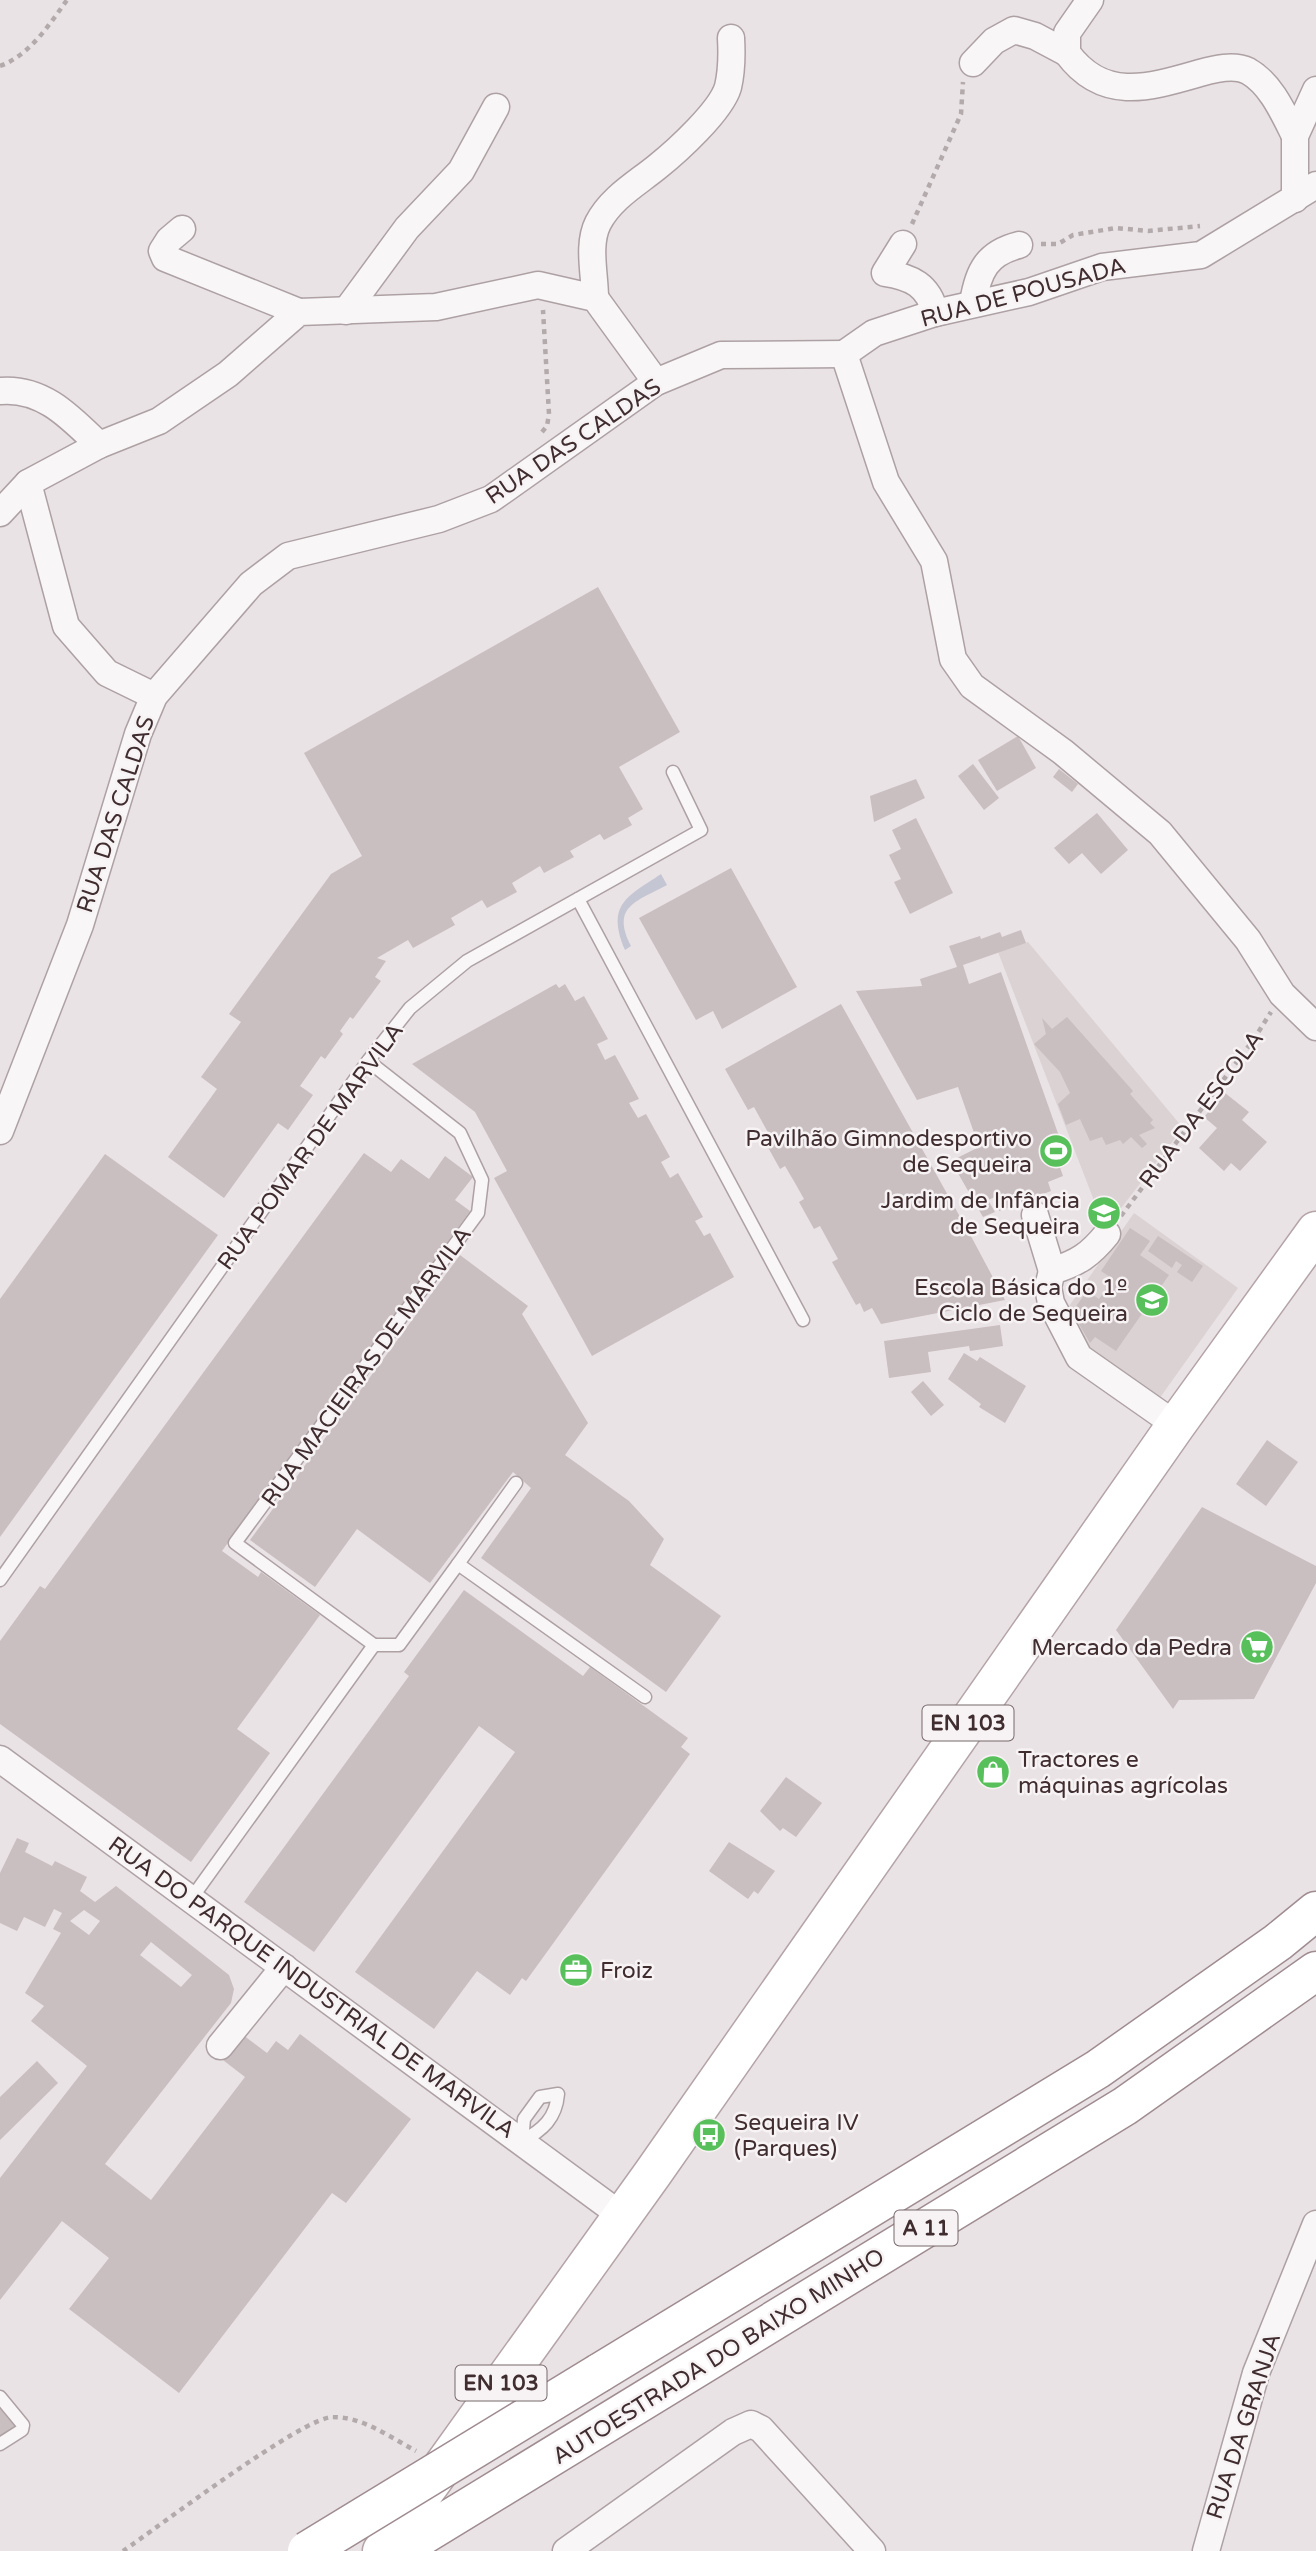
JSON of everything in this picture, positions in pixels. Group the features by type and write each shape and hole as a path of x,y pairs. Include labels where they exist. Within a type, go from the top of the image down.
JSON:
{"main road":[{"name":"EN 103","path":"382,2551 441,2465 622,2216 1176,1425 1316,1231"},
{"name":"AUTOESTRADA DO BAIXO MINHO","path":"307,2551 1098,2069 1278,1942 1316,1911"},
{"name":"AUTOESTRADA DO BAIXO MINHO","path":"397,2551 1125,2106 1316,1971"}],"street":[{"path":"1068,53 1067,33 1090,0"},
{"path":"972,63 994,41 1014,30 1035,36 1068,53 1093,80 1115,87 1147,85 1219,68 1246,69 1266,86 1295,136 1306,192"},
{"path":"656,382 595,298 593,258 598,223 613,202 680,146 715,108 727,90 732,63 731,38"},
{"path":"1295,136 1316,90"},
{"path":"346,311 407,228 461,171 496,107"},
{"name":"RUA DE POUSADA","path":"844,354 874,333 935,313 1029,292 1102,267 1201,255 1306,192"},
{"path":"182,229 169,240 162,251 165,258 299,312 436,307 538,285 595,298"},
{"path":"904,244 885,273 914,280 929,294 935,313"},
{"path":"973,303 979,279 989,257 1002,249 1019,245"},
{"path":"0,513 28,482 99,445 159,421 228,374 299,312"},
{"path":"844,354 886,482 934,561 953,659 962,674 972,686 1063,752 1160,833 1248,940 1282,994 1316,1027"},
{"name":"RUA DAS CALDAS","path":"0,1131 80,925 138,734 154,696 251,584 288,556 439,520 491,499 656,382 721,355 844,354"},
{"path":"0,391 12,390 36,396 62,408 99,445"},
{"path":"28,482 66,626 107,673 154,696"},
{"path":"1035,1215 1052,1270 1048,1287 1051,1303 1079,1357 1176,1425"},
{"path":"1052,1270 1078,1263 1090,1255 1107,1234"},
{"name":"RUA DO PARQUE INDUSTRIAL DE MARVILA","path":"0,1759 622,2216"},
{"path":"220,2046 285,1967"},
{"name":"RUA DA GRANJA","path":"1206,2551 1255,2373 1316,2224"},
{"path":"566,2551 733,2432 751,2424 761,2429 872,2551"}],"lane":[{"name":"RUA POMAR DE MARVILA","path":"0,1580 368,1061 410,1008 467,961 701,830 673,772"},
{"path":"578,899 803,1320"},
{"name":"RUA MACIEIRAS DE MARVILA","path":"368,1061 460,1133 482,1180 478,1213 236,1543 374,1645"},
{"path":"191,1899 374,1645 399,1645 516,1483"},
{"path":"458,1564 645,1697"},
{"path":"0,2397 23,2425 22,2430 0,2444"}],"path":[{"path":"0,66 16,60 50,25 67,0"},
{"path":"904,244 961,114 963,81 972,63"},
{"path":"1019,245 1058,244 1073,235 1116,228 1149,230 1206,226 1218,233 1224,242"},
{"path":"538,285 543,312 549,414 547,426 539,435"},
{"name":"RUA DA ESCOLA","path":"1107,1234 1255,1039 1282,994"},
{"path":"123,2551 280,2441 329,2416 362,2422 441,2465"}],"shaded area":[{"path":"661,874 667,885 637,901 625,914 626,933 631,946 625,950 618,922 623,903"},
{"path":"1028,942 1183,1128 1105,1229 998,952"},
{"name":"Escola Básica do 1º Ciclo de Sequeira","path":"1134,1213 1238,1288 1159,1399 1082,1345 1065,1312"}],"building":[{"path":"598,587 680,732 619,767 643,809 628,818 632,825 604,840 600,834 570,851 574,857 544,873 540,866 512,883 517,892 487,908 482,900 451,918 455,925 413,948 408,940 377,958 386,961 375,977 381,981 353,1019 350,1017 340,1031 343,1034 325,1059 321,1056 300,1086 313,1095 288,1130 278,1123 224,1198 168,1157 217,1089 201,1077 241,1022 229,1014 331,874 362,856 304,753"},
{"path":"1018,736 1036,768 997,791 978,760"},
{"path":"973,764 999,798 984,810 958,776"},
{"path":"1059,769 1078,784 1072,792 1053,777"},
{"path":"916,779 925,798 874,822 870,796"},
{"path":"1097,813 1128,850 1101,874 1082,853 1069,864 1054,848"},
{"path":"916,818 953,893 910,914 894,882 901,879 889,855 901,849 892,830"},
{"path":"731,868 797,987 722,1029 713,1011 696,1020 639,918"},
{"path":"1021,930 1026,943 963,965 969,984 1001,972 1066,1156 1057,1159 1063,1176 1048,1182 1051,1191 999,1211 995,1197 988,1200 995,1212 983,1217 951,1161 979,1147 958,1087 917,1100 856,991 922,986 920,979 957,967 949,946 980,936 981,939 1000,932 1002,937"},
{"path":"556,984 559,988 565,984 575,1001 584,996 608,1039 597,1044 605,1060 615,1055 639,1099 629,1103 638,1118 646,1114 670,1157 661,1162 670,1178 678,1173 703,1217 695,1221 704,1236 710,1233 734,1277 592,1356 494,1178 507,1171 475,1112 412,1064"},
{"path":"841,1004 1005,1300 881,1324 872,1308 864,1312 860,1303 856,1305 832,1262 838,1259 820,1226 814,1229 799,1202 804,1199 795,1183 785,1166 780,1169 765,1142 771,1138 754,1107 748,1110 725,1069"},
{"name":"Jardim de Infância de Sequeira","path":"1067,1017 1133,1091 1130,1094 1153,1120 1150,1123 1155,1128 1139,1135 1147,1144 1142,1148 1131,1137 1123,1144 1120,1140 1106,1145 1102,1137 1090,1141 1080,1119 1066,1125 1058,1104 1070,1093 1060,1072 1034,1044 1046,1034 1042,1018 1052,1029"},
{"path":"1225,1093 1249,1112 1242,1120 1267,1142 1240,1171 1231,1163 1224,1171 1199,1148 1217,1128 1204,1117"},
{"path":"364,1153 391,1172 401,1159 429,1179 445,1156 473,1177 455,1200 470,1211 222,1551 258,1577 261,1572 320,1615 237,1729 270,1753 191,1862 0,1724 0,1641 40,1586 45,1589"},
{"path":"105,1154 218,1235 0,1537 0,1299"},
{"path":"1130,1228 1150,1241 1140,1255 1169,1275 1116,1351 1095,1337 1090,1343 1072,1312 1087,1291 1099,1299 1113,1279 1101,1271"},
{"path":"1158,1236 1203,1266 1192,1282 1177,1272 1182,1265 1176,1261 1172,1268 1148,1251"},
{"path":"460,1255 528,1306 522,1314 588,1423 565,1455 629,1501 664,1539 650,1565 721,1616 666,1692 481,1558 531,1488 513,1472 430,1583 357,1529 315,1587 250,1540"},
{"path":"1000,1325 1003,1346 970,1351 969,1346 928,1352 931,1372 889,1378 884,1341"},
{"path":"964,1353 977,1361 980,1357 1026,1386 1005,1423 979,1407 981,1404 948,1379"},
{"path":"923,1381 944,1405 931,1416 911,1392"},
{"path":"1267,1440 1298,1462 1266,1506 1236,1484"},
{"path":"1202,1507 1316,1566 1316,1583 1254,1699 1179,1700 1173,1709 1116,1630"},
{"path":"464,1590 583,1676 590,1667 688,1738 681,1747 690,1754 526,1981 522,1978 510,1995 477,1971 434,2029 355,1972 515,1752 479,1726 314,1952 244,1902 409,1676 404,1672"},
{"path":"786,1777 822,1803 796,1837 783,1828 780,1831 760,1811"},
{"path":"17,1838 29,1843 25,1852 52,1866 55,1861 87,1877 80,1891 95,1902 116,1886 229,1975 234,1989 231,2003 105,2164 151,2200 245,2077 219,2057 239,2032 267,2053 276,2041 288,2050 300,2034 411,2119 346,2203 332,2193 179,2393 69,2309 109,2258 62,2221 0,2300 0,2178 87,2066 31,2021 44,2006 25,1993 61,1933 53,1929 62,1913 54,1909 45,1927 24,1917 17,1931 0,1923 0,1873","holes":["84,1910 100,1921 89,1935 70,1921","151,1942 192,1975 181,1987 140,1955"]},
{"path":"729,1842 775,1871 758,1894 754,1891 748,1899 709,1871"},
{"path":"37,2061 58,2083 0,2140 0,2097"},
{"path":"0,2408 17,2426 0,2437"}],"place":[{"name":"Pavilhão Gimnodesportivo de Sequeira","path":"1056,1151"},
{"name":"Jardim de Infância de Sequeira","path":"1104,1213"},
{"name":"Escola Básica do 1º Ciclo de Sequeira","path":"1152,1300"},
{"name":"Mercado da Pedra","path":"1257,1647"},
{"name":"Tractores e máquinas agrícolas","path":"993,1772"},
{"name":"Froiz","path":"576,1970"},
{"name":"Sequeira IV (Parques)","path":"709,2135"}]}
